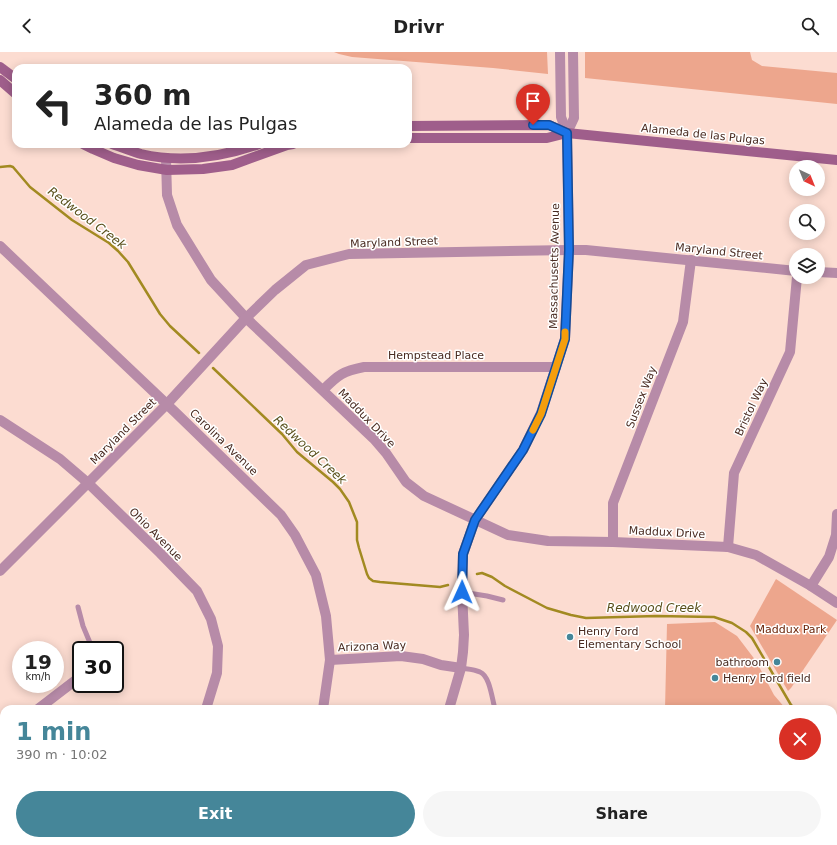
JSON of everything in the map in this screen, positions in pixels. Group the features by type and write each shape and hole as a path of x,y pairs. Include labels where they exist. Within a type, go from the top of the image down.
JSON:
{"main road":[{"path":"0,67 12,76"},
{"path":"0,80 12,90"},
{"name":"Alameda de las Pulgas","path":"412,126 549,125 567,133 837,160"},
{"name":"Alameda de las Pulgas","path":"412,138 548,138 567,133"},
{"path":"90,148 114,158 138,165 167,170 203,169 232,165 279,148"},
{"path":"124,148 141,154 166,158 209,157 229,154 247,148"}],"street":[{"name":"Massachusetts Avenue","path":"449,705 461,668 464,635 462,592 463,554 475,520 523,450 541,414 565,339 569,250 567,133 562,117 560,52"},
{"name":"Massachusetts Avenue","path":"567,133 574,118 574,52"},
{"name":"Maddux Drive","path":"166,158 167,195 177,225 211,280 246,318 374,439 386,453 406,482 424,496 508,535 548,541 728,547 756,555 811,586 837,603"},
{"name":"Carolina Avenue","path":"0,246 167,404 281,515 295,535 316,575 326,616 330,660 324,705"},
{"name":"Maryland Street","path":"0,571 167,404 246,318 275,290 306,265 349,254 586,250 789,270"},
{"name":"Sussex Way","path":"613,542 613,503 683,322 691,260"},
{"path":"825,272 837,273"},
{"name":"Bristol Way","path":"728,547 734,473 790,352 796,284"},
{"name":"Hempstead Place","path":"323,390 336,376 350,370 364,367 556,367"},
{"name":"Ohio Avenue","path":"0,420 60,459 160,553 197,591 211,619 218,646 217,673 207,705"},
{"path":"811,586 829,557 836,535 837,514"},
{"name":"Arizona Way","path":"330,660 401,656 423,659 442,665 461,668"},
{"path":"43,705 72,683"}],"lane":[{"path":"462,592 503,600"},
{"path":"78,607 90,641"},
{"path":"461,668 481,672 488,680 494,705"}],"green space":[{"path":"334,52 547,52 548,74 493,68 352,57"},
{"path":"585,52 750,52 752,60 762,66 837,73 837,104 585,78"},
{"name":"Maddux Park","path":"776,579 837,620 788,691 750,626"},
{"name":"Henry Ford field","path":"715,622 737,636 756,661 774,695 783,705 665,705 667,624"}],"waterway":[{"name":"Redwood Creek","path":"0,167 13,167 30,187 72,220 109,243 118,251 128,262 160,314 170,326 199,353"},
{"name":"Redwood Creek","path":"213,368 282,434 297,452 340,489 349,502 357,522 357,540 369,578 373,581 380,582 440,587 448,585"},
{"name":"Redwood Creek","path":"477,574 482,573 492,577 505,586 547,608 586,618 656,616 714,617 732,623 752,638 791,705"}],"slow traffic":[{"path":"533,430 541,414 565,339 565,332"}],"place":[{"name":"Henry Ford Elementary School","path":"570,637"},
{"name":"bathroom","path":"777,662"},
{"name":"Henry Ford field","path":"715,678"}],"route":[{"path":"462,592 463,554 475,520 523,450 541,414 565,339 569,250 567,133 549,125 533,125"}]}
